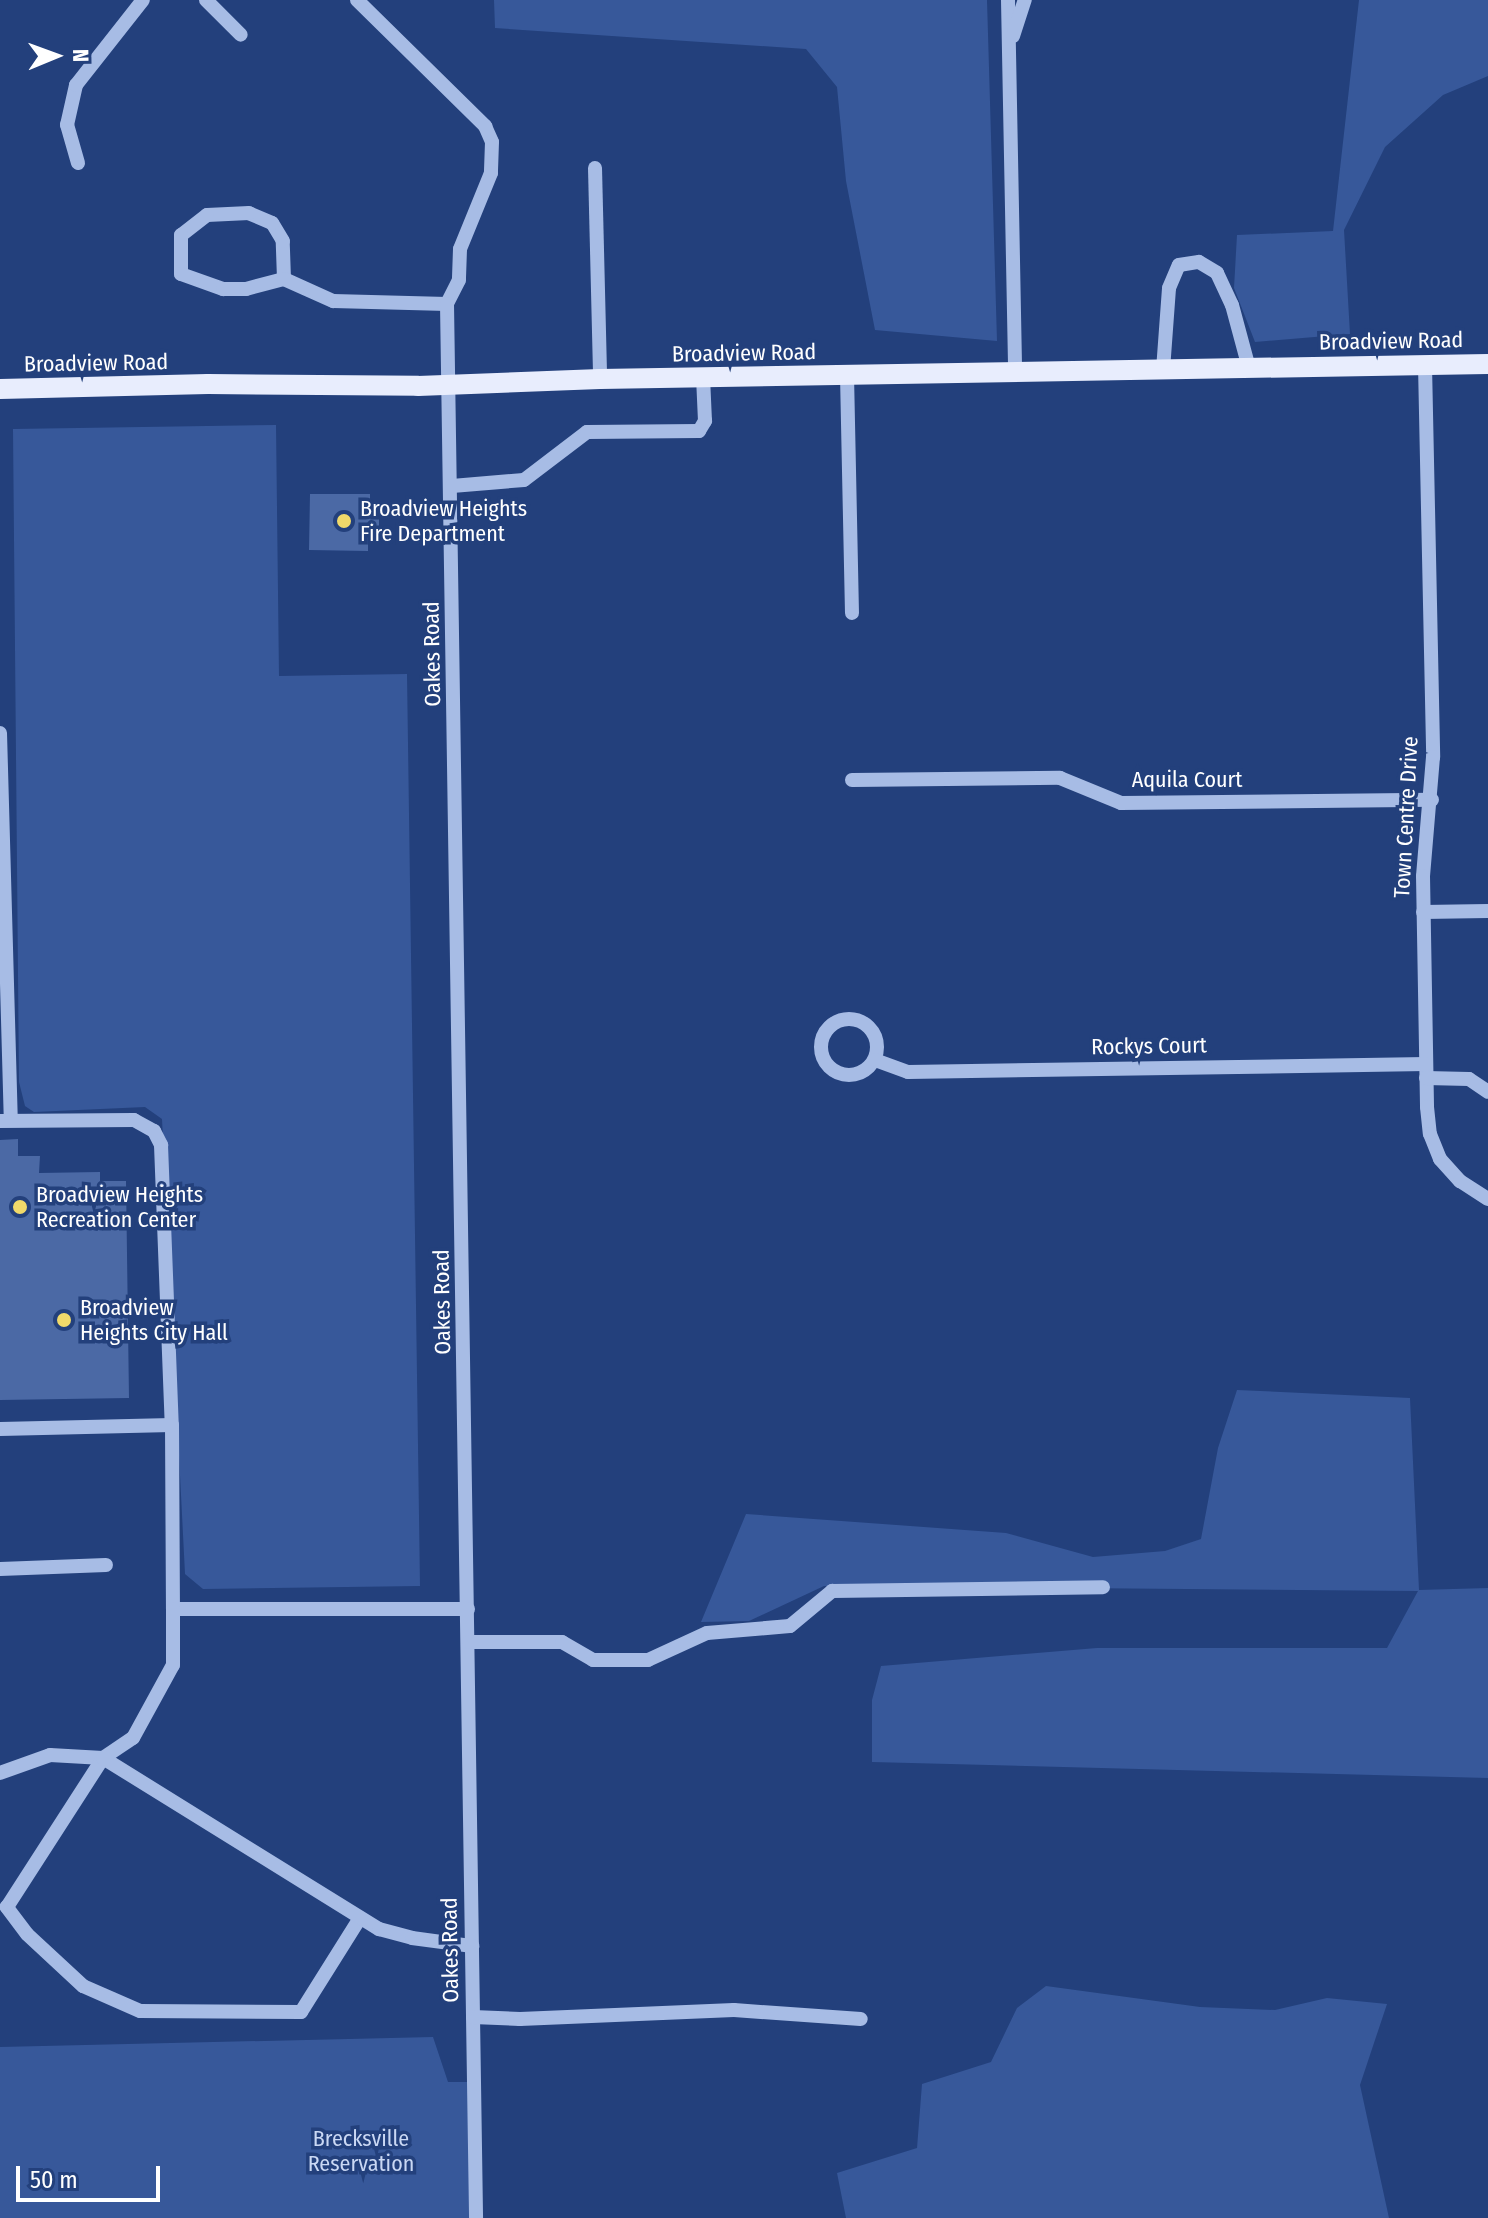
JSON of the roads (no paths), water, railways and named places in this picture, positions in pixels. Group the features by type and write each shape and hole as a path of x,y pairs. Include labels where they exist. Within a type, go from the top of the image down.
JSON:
{"main road":[{"name":"Broadview Road","path":"0,389 208,384 451,385 600,379 1488,364"}],"street":[{"path":"78,163 67,125 76,85 143,0"},
{"path":"206,0 241,35"},
{"path":"284,279 283,241 272,223 249,213 207,215 181,235 181,274 223,289 246,289 284,279 333,301 447,304 459,280 460,249 491,173 492,142 485,126 357,0"},
{"path":"1008,0 1015,372"},
{"path":"1011,44 1025,0"},
{"path":"595,168 600,379"},
{"path":"1163,370 1169,288 1179,265 1199,262 1217,273 1232,305 1249,368"},
{"name":"Oakes Road","path":"447,304 451,385 476,2218"},
{"name":"Town Centre Drive","path":"1425,365 1432,800 1423,856 1428,1123 1440,1159 1460,1181 1488,1199"},
{"path":"847,375 852,613"},
{"path":"452,486 524,480 587,432 699,431 705,421 703,377"},
{"path":"0,733 6,1120 119,1118 145,1124 154,1131 164,1162 172,1425 173,1665 133,1738 103,1758 7,1907 27,1934 83,1986 140,2011 301,2012 360,1918"},
{"name":"Aquila Court","path":"852,780 1060,778 1121,803 1432,800"},
{"path":"1423,912 1488,911"},
{"path":"842,1020 860,1021 874,1033 877,1042 875,1060 869,1067 853,1075 835,1071 823,1057 821,1048 827,1030 842,1020"},
{"name":"Rockys Court","path":"875,1060 908,1072 1426,1071 1469,1079 1488,1092"},
{"path":"0,1429 172,1425"},
{"path":"0,1569 106,1565"},
{"path":"469,1642 562,1642 593,1660 648,1660 707,1633 790,1626 832,1591 1103,1587"},
{"path":"173,1609 468,1609"},
{"path":"0,1773 50,1755 103,1758 379,1929 412,1938 472,1946"},
{"path":"473,2017 520,2019 734,2010 861,2019"}],"place":[{"name":"Broadview Heights Fire Department","path":"344,521"},
{"name":"Broadview Heights Recreation Center","path":"20,1207"},
{"name":"Broadview Heights City Hall","path":"64,1320"}],"park label":[{"name":"Brecksville Reservation","path":"361,2150"}]}
